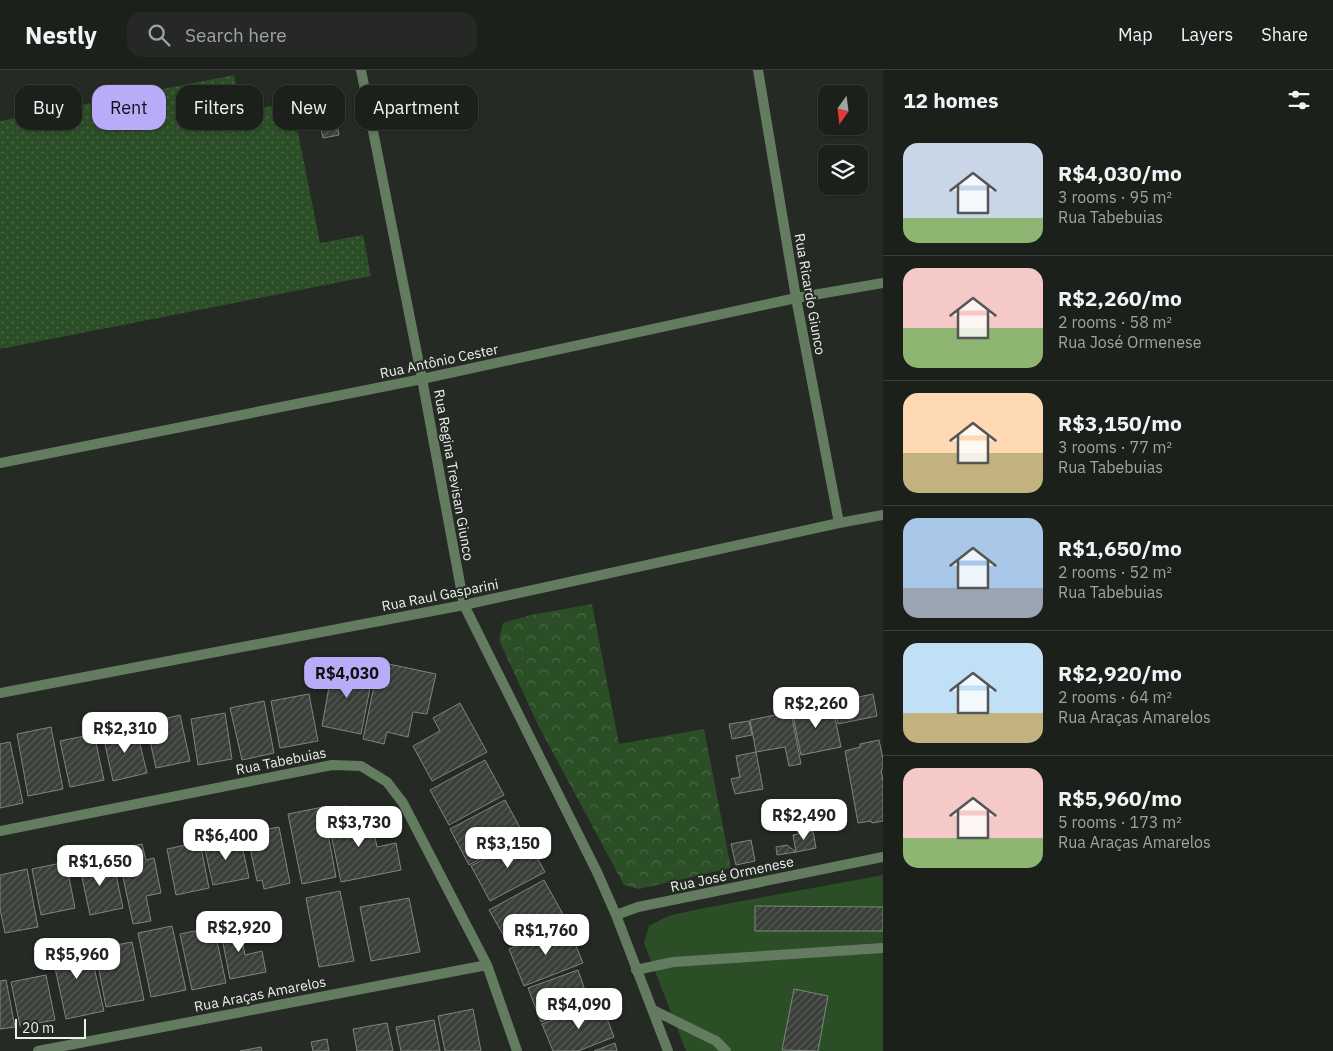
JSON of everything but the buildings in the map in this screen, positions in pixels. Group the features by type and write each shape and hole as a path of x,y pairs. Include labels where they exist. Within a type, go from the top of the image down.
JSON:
{"street":[{"name":"Rua Regina Trevisan Giunco","path":"361,70 464,605 593,863 616,915 668,1051"},
{"name":"Rua Ricardo Giunco","path":"758,70 796,298 839,522"},
{"name":"Rua Antônio Cester","path":"0,464 422,379 796,298 883,282"},
{"name":"Rua Raul Gasparini","path":"0,693 464,605 839,522 883,515"},
{"name":"Rua Tabebuias","path":"0,831 332,765 362,766 387,782 403,802 487,965 517,1051"},
{"name":"Rua José Ormenese","path":"616,915 638,907 883,857"},
{"path":"636,970 673,962 883,948"},
{"name":"Rua Araças Amarelos","path":"38,1051 487,965"},
{"path":"653,1010 716,1041 726,1051"}],"green space":[{"path":"234,75 236,85 183,85"},
{"path":"176,86 176,130 263,130 263,108 273,106 273,130 298,130 320,243 363,235 371,276 0,349 0,121 15,118 15,130 82,130 82,105 92,103 92,130 166,130 166,88"},
{"path":"592,604 619,744 704,729 731,868 639,889 624,885 538,725 499,640 503,623 531,615"},
{"path":"883,875 883,1051 686,1051 644,943 649,926 668,916 699,909"}]}
